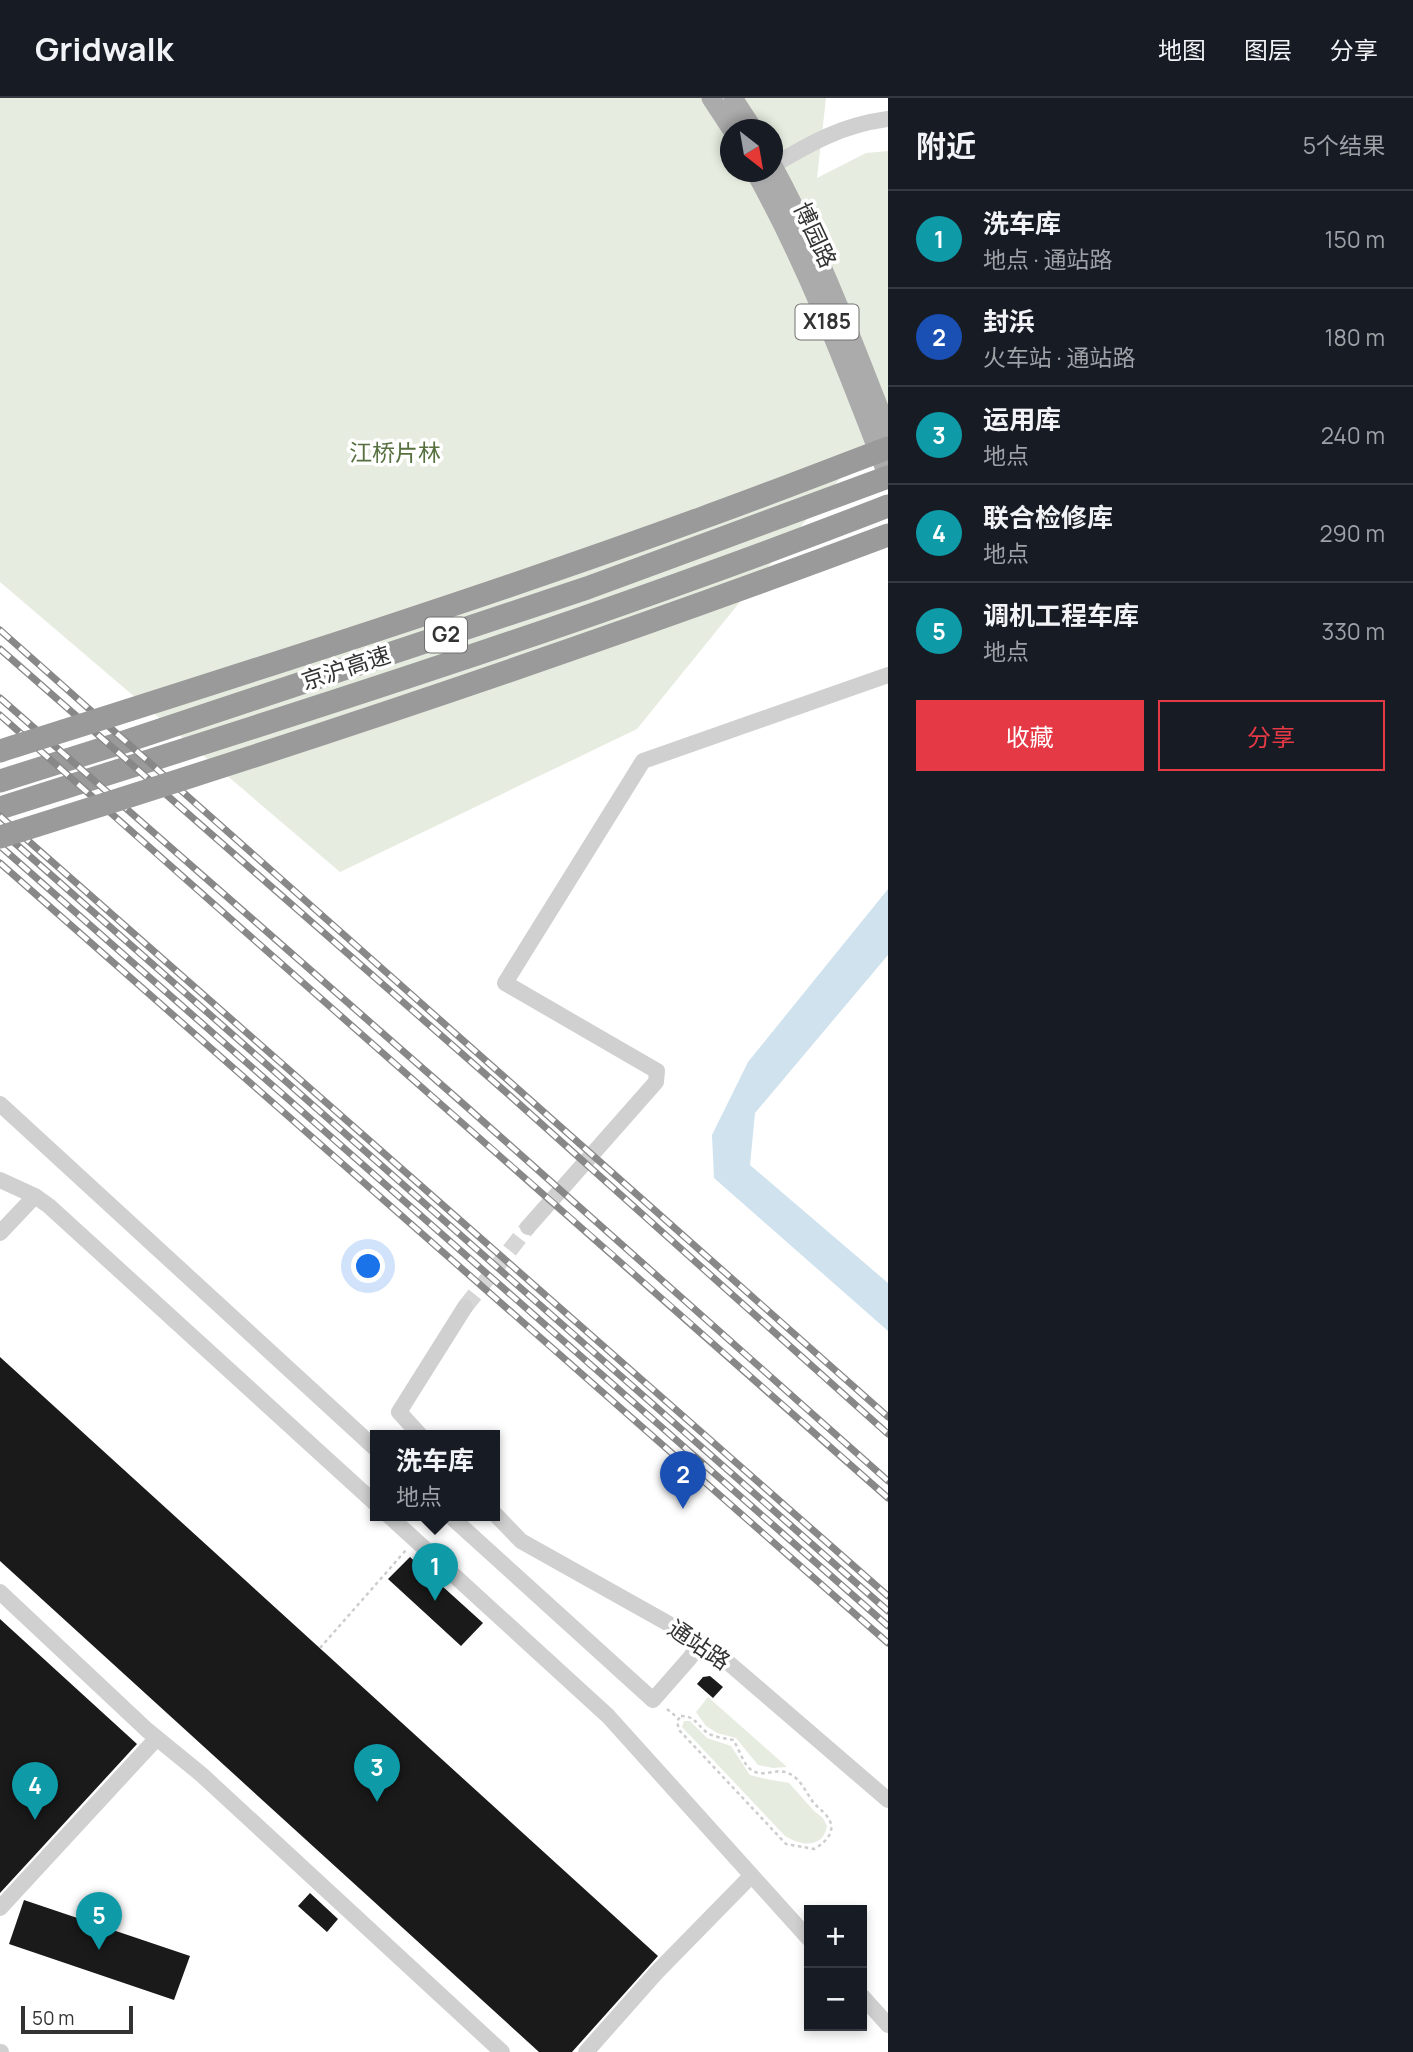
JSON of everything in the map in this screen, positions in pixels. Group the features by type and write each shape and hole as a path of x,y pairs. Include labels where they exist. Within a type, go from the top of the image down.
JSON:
{"highway":[{"name":"京沪高速","path":"0,751 495,590 704,518 888,448"},
{"name":"京沪高速","path":"0,781 573,592 888,477"},
{"name":"京沪高速","path":"0,808 386,684 595,613 888,506"},
{"name":"G2","path":"0,837 520,668 731,594 888,535"}],"main road":[{"path":"710,98 724,119"},
{"path":"733,98 747,119"},
{"name":"博园路","path":"769,182 774,206 809,280 888,477"},
{"name":"博园路","path":"777,182 791,198 826,273 888,431"}],"street":[{"path":"783,160 834,132 865,122 888,119"},
{"path":"528,1227 656,1082 657,1071 505,983 643,761 888,675"},
{"path":"0,1104 370,1443"},
{"path":"0,1180 35,1196 49,1206 370,1499"},
{"path":"0,1233 35,1196"},
{"path":"415,1430 399,1412 465,1307"},
{"name":"通站路","path":"500,1518 521,1541 701,1643 724,1659 888,1800"},
{"path":"394,1521 608,1716 804,1934"},
{"path":"456,1521 653,1700 701,1643"},
{"path":"0,1592 157,1738 202,1774 502,2052"},
{"path":"0,1908 157,1738"},
{"path":"586,2052 656,1973 751,1876"},
{"path":"867,2002 888,2025"}],"path":[{"path":"320,1648 415,1540"},
{"path":"689,1716 698,1722 705,1732 733,1740 752,1771 767,1774 779,1771 795,1777 813,1803 831,1822 831,1833 823,1844 814,1849 786,1844 679,1730 678,1718 689,1716"}],"green space":[{"name":"江桥片林","path":"0,98 826,98 817,178 866,153 888,151 888,419 637,729 340,872 0,582"},
{"path":"708,1697 787,1767 758,1765 736,1738 717,1733 706,1726 696,1712"},
{"path":"684,1721 690,1721 707,1738 731,1746 750,1775 789,1783 823,1818 827,1826 821,1839 804,1843 785,1836 682,1727"}],"water":[{"path":"888,889 888,955 755,1113 750,1165 888,1283 888,1331 714,1178 712,1135 748,1062"}],"building":[{"path":"0,1357 658,1956 572,2052 539,2052 0,1561"},
{"path":"410,1557 483,1623 461,1646 388,1579"},
{"path":"0,1619 137,1744 0,1893"},
{"path":"710,1676 723,1687 713,1698 697,1684 703,1677"},
{"path":"310,1893 338,1919 327,1932 298,1906"},
{"path":"24,1900 190,1956 174,2000 9,1944"}],"tunnel":[{"path":"465,1307 528,1227"}],"railway":[{"path":"0,630 888,1417"},
{"path":"0,649 508,1094 888,1434"},
{"path":"0,698 888,1481"},
{"path":"0,715 888,1498"},
{"path":"0,816 888,1596"},
{"path":"0,830 888,1611"},
{"path":"0,846 888,1626"},
{"path":"0,863 888,1643"}],"place":[{"name":"封浜","path":"683,1509"},
{"name":"洗车库","path":"435,1601"},
{"name":"运用库","path":"377,1802"},
{"name":"联合检修库","path":"35,1820"},
{"name":"调机工程车库","path":"99,1950"}]}
